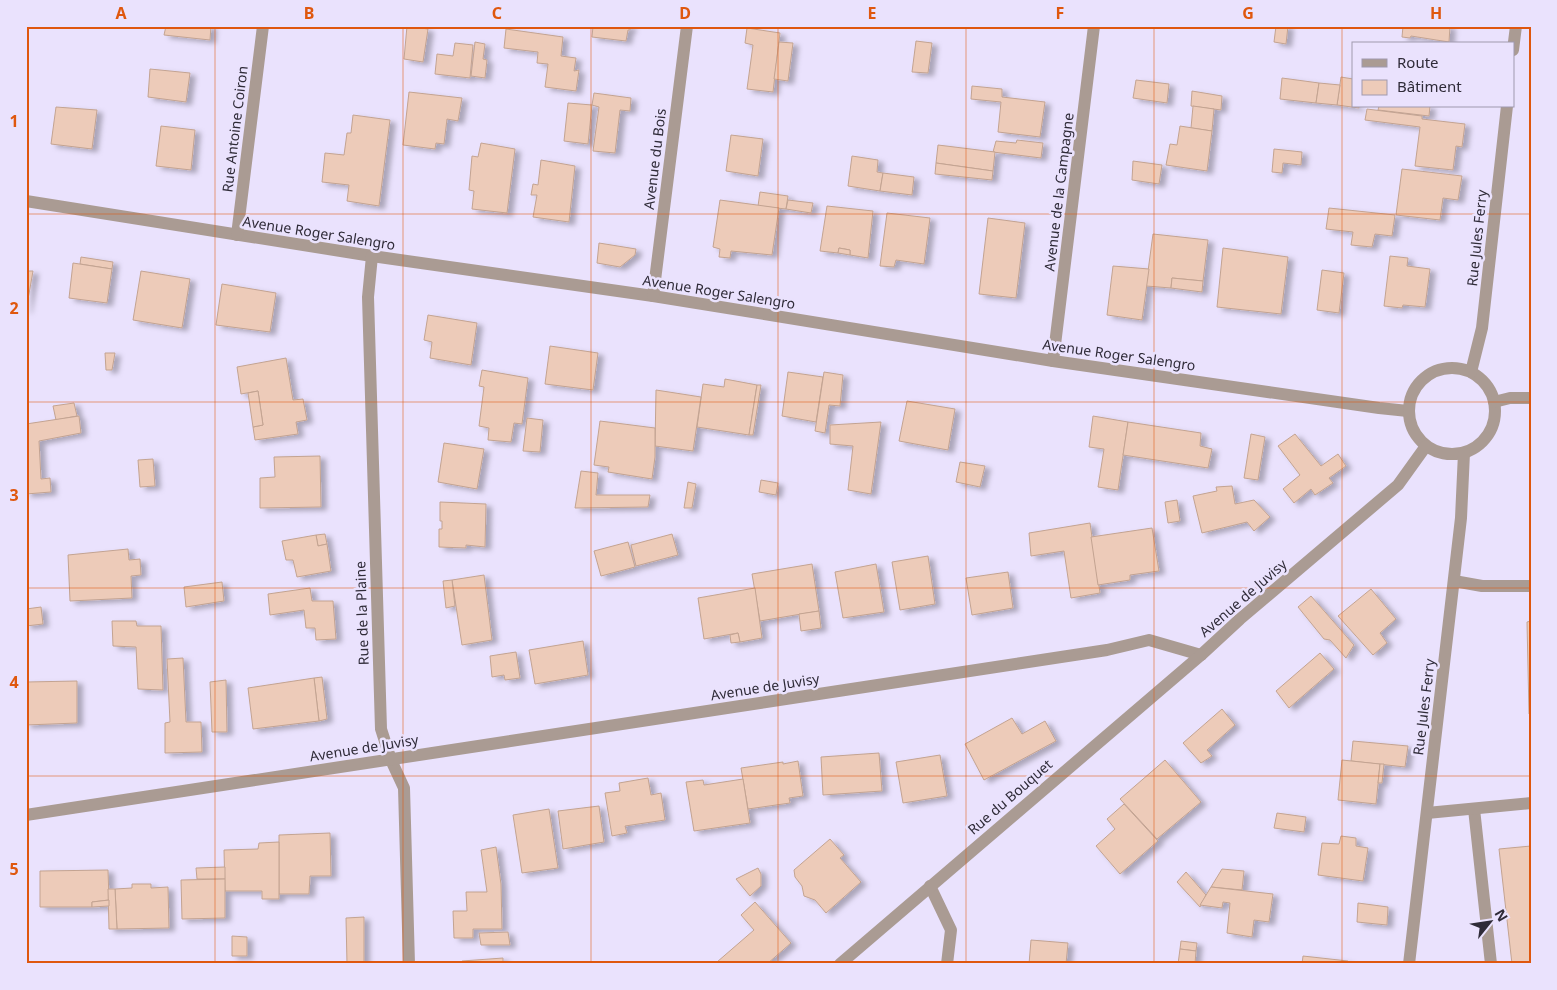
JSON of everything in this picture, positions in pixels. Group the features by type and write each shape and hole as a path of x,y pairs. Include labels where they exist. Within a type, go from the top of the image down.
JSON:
{"street":[{"name":"Rue Antoine Coiron","path":"237,235 263,26"},
{"name":"Avenue du Bois","path":"653,296 687,26"},
{"name":"Avenue de la Campagne","path":"1053,361 1094,26"},
{"path":"1514,42 1516,26"},
{"name":"Rue Jules Ferry","path":"1471,372 1482,328 1507,108"},
{"name":"Avenue Roger Salengro","path":"26,201 372,256 653,296 1053,361 1408,411"},
{"name":"Rue de la Plaine","path":"372,256 368,297 381,729 391,760 404,788 409,964"},
{"path":"1442,368 1457,368 1471,372 1482,379 1490,390 1494,402 1494,421 1486,439 1464,453 1438,452 1426,446 1416,436 1408,411 1411,396 1418,384 1428,374 1442,368"},
{"path":"1494,402 1510,398 1531,398"},
{"name":"Avenue de Juvisy","path":"26,815 1106,650 1149,640 1201,655 1240,619 1398,485 1426,446"},
{"name":"Rue Jules Ferry","path":"1409,964 1461,518 1464,453"},
{"path":"1454,581 1482,586 1531,586"},
{"name":"Rue du Bouquet","path":"840,964 1201,655"},
{"path":"1427,814 1531,803"},
{"path":"1474,809 1492,964"},
{"path":"930,886 951,930 947,964"}],"building":[{"path":"166,26 211,26 210,40 164,35"},
{"path":"407,26 428,29 423,62 404,59"},
{"path":"593,26 631,26 630,30 628,30 626,41 592,37"},
{"path":"1276,26 1288,26 1286,44 1274,42"},
{"path":"1403,26 1450,26 1449,42 1411,36 1410,38 1402,37"},
{"path":"747,28 780,33 773,92 747,89 753,45 745,43"},
{"path":"506,29 563,37 561,56 576,58 574,71 579,70 576,91 545,87 548,64 537,63 538,52 504,48"},
{"path":"916,41 932,43 928,73 912,72"},
{"path":"475,42 485,44 483,59 487,60 485,78 471,76"},
{"path":"779,42 793,43 788,81 774,79"},
{"path":"455,43 473,45 470,78 435,74 437,54 453,56"},
{"path":"150,69 190,73 186,102 148,97"},
{"path":"1341,77 1352,79 1352,107 1337,105"},
{"path":"1282,78 1319,83 1316,103 1280,99"},
{"path":"1136,80 1169,84 1167,103 1133,98"},
{"path":"1319,83 1340,85 1337,105 1316,103"},
{"path":"972,86 1002,89 1002,97 1045,102 1040,137 998,132 1001,102 971,99"},
{"path":"1192,91 1222,96 1221,110 1191,106"},
{"path":"409,92 462,98 458,121 447,119 444,144 436,143 435,149 403,145"},
{"path":"594,93 631,98 630,111 620,110 615,153 593,151 599,107 592,105"},
{"path":"568,103 592,105 588,144 564,141"},
{"path":"1193,106 1214,109 1212,131 1191,128"},
{"path":"56,107 97,110 92,149 51,144"},
{"path":"1378,108 1430,108 1429,116 1378,110"},
{"path":"1367,109 1422,116 1422,119 1465,124 1462,147 1456,146 1453,170 1415,166 1420,127 1365,120"},
{"path":"353,115 390,120 379,206 347,201 349,185 322,182 325,153 344,155 347,133 351,133"},
{"path":"161,126 195,130 191,170 156,166"},
{"path":"1180,126 1212,131 1207,171 1166,165 1170,144 1177,145"},
{"path":"731,135 763,139 758,176 726,171"},
{"path":"1017,140 1043,143 1041,158 993,152 996,141 1016,143"},
{"path":"481,143 515,149 507,213 472,209 474,191 469,190 472,156 478,157"},
{"path":"938,145 995,152 993,171 936,163"},
{"path":"1274,149 1302,152 1301,165 1283,163 1282,173 1272,172"},
{"path":"852,156 878,160 877,172 883,173 880,191 848,186"},
{"path":"541,160 575,166 569,222 533,217 537,195 531,195 533,184 538,185"},
{"path":"1133,161 1162,165 1159,184 1132,180"},
{"path":"936,163 993,171 992,180 935,174"},
{"path":"1402,169 1462,176 1458,200 1443,198 1440,220 1396,215"},
{"path":"883,173 914,177 912,195 880,191"},
{"path":"760,192 788,196 786,209 758,206"},
{"path":"720,200 779,208 772,255 731,251 730,258 719,257 720,249 713,247"},
{"path":"788,200 813,203 811,213 786,209"},
{"path":"827,206 873,211 868,258 850,255 850,250 839,248 838,253 820,251"},
{"path":"1329,208 1395,215 1392,236 1375,234 1372,247 1351,245 1353,232 1326,229"},
{"path":"887,213 930,218 924,264 896,260 894,267 880,266"},
{"path":"988,218 1025,223 1016,298 979,294"},
{"path":"1153,234 1208,240 1203,281 1172,278 1171,288 1146,286"},
{"path":"599,243 636,249 635,255 620,267 597,263"},
{"path":"839,248 850,250 850,255 838,253"},
{"path":"1223,248 1288,257 1281,314 1217,307"},
{"path":"1390,256 1408,258 1407,266 1430,269 1425,307 1403,305 1402,308 1384,306"},
{"path":"81,257 113,262 112,269 80,264"},
{"path":"73,263 112,269 107,303 69,298"},
{"path":"1113,266 1149,269 1142,320 1107,315"},
{"path":"1322,270 1344,273 1339,313 1317,310"},
{"path":"26,271 33,271 26,311"},
{"path":"141,271 190,279 182,328 133,320"},
{"path":"1172,278 1203,281 1202,292 1171,288"},
{"path":"222,284 276,293 270,332 216,325"},
{"path":"428,315 477,323 471,365 430,358 432,342 424,340"},
{"path":"550,346 598,353 593,390 545,384"},
{"path":"105,353 115,353 112,370 106,370"},
{"path":"286,358 293,400 303,399 307,420 296,422 298,434 255,440 253,427 263,425 258,391 241,394 237,367"},
{"path":"482,370 528,378 522,424 514,423 511,442 488,440 489,428 479,426 484,387 479,386"},
{"path":"788,372 823,377 816,422 782,416"},
{"path":"824,372 843,375 840,406 829,405 825,433 815,431"},
{"path":"725,379 757,385 749,435 697,427 703,384 724,387"},
{"path":"757,385 761,385 753,435 749,435"},
{"path":"656,390 701,397 693,451 655,446"},
{"path":"258,391 263,425 253,427 248,393"},
{"path":"907,401 955,409 948,450 899,441"},
{"path":"74,403 77,416 56,420 53,406"},
{"path":"79,416 81,433 39,441 41,479 50,478 51,492 26,494 26,424"},
{"path":"1093,416 1128,422 1118,490 1098,487 1104,449 1089,447"},
{"path":"527,418 543,420 540,452 523,451"},
{"path":"600,421 655,428 655,457 652,479 608,472 609,467 594,465"},
{"path":"881,422 871,494 848,490 853,446 830,444 830,425"},
{"path":"1128,422 1201,433 1200,446 1212,449 1208,468 1123,455"},
{"path":"1251,434 1265,437 1258,480 1244,478"},
{"path":"1295,434 1321,466 1338,454 1346,466 1329,478 1333,483 1315,495 1311,489 1294,503 1283,489 1300,475 1278,446"},
{"path":"444,443 484,449 477,489 438,482"},
{"path":"320,456 321,507 260,508 260,478 275,477 274,457"},
{"path":"153,459 155,486 140,487 138,460"},
{"path":"960,462 985,466 980,487 956,482"},
{"path":"581,471 598,473 596,495 650,495 648,507 575,508"},
{"path":"761,480 778,483 776,495 759,492"},
{"path":"688,482 696,484 692,508 684,508"},
{"path":"1232,486 1235,504 1254,500 1270,517 1254,531 1247,522 1202,533 1193,496 1217,491 1216,487"},
{"path":"1177,500 1180,521 1168,523 1165,502"},
{"path":"440,502 486,504 485,547 466,545 466,548 439,547 439,529 442,529"},
{"path":"1090,523 1100,593 1071,598 1064,551 1031,556 1029,533"},
{"path":"1152,528 1159,571 1130,575 1130,580 1098,585 1091,537"},
{"path":"325,534 327,544 318,546 316,535"},
{"path":"672,534 678,555 636,566 631,545"},
{"path":"316,535 318,546 327,544 331,571 297,577 293,560 286,560 282,541"},
{"path":"628,542 635,567 601,576 594,551"},
{"path":"128,549 129,560 140,559 141,575 131,576 132,598 70,601 68,555"},
{"path":"928,556 935,604 900,610 892,562"},
{"path":"812,564 819,611 760,621 752,574"},
{"path":"876,564 884,612 843,618 835,572"},
{"path":"1008,572 1013,608 972,615 966,578"},
{"path":"484,575 492,640 462,645 452,580"},
{"path":"452,580 455,606 446,608 443,581"},
{"path":"222,582 224,601 186,607 184,587"},
{"path":"310,588 312,601 333,601 336,639 316,640 315,628 306,628 304,610 270,615 268,594"},
{"path":"755,588 762,638 740,642 738,633 704,639 698,598"},
{"path":"1371,589 1396,619 1380,633 1387,643 1373,655 1338,616"},
{"path":"1311,596 1354,645 1346,658 1330,640 1324,639 1298,607"},
{"path":"41,607 43,624 26,626 26,609"},
{"path":"819,611 821,628 801,631 799,614"},
{"path":"112,621 136,621 137,626 161,626 163,690 138,689 136,647 113,646"},
{"path":"1531,621 1531,714 1529,714 1527,622"},
{"path":"738,633 740,642 731,643 730,635"},
{"path":"583,641 588,675 535,684 529,650"},
{"path":"516,652 520,678 505,680 504,675 492,677 490,656"},
{"path":"1320,653 1334,669 1289,708 1276,691"},
{"path":"183,658 186,722 201,722 202,752 165,753 165,723 170,722 167,659"},
{"path":"322,677 327,719 319,721 314,678"},
{"path":"314,678 319,721 253,729 248,688"},
{"path":"226,680 227,732 212,732 210,682"},
{"path":"77,681 77,723 26,725 26,682"},
{"path":"1222,709 1235,725 1207,750 1212,756 1201,763 1183,743"},
{"path":"1012,718 1022,734 1045,721 1056,741 984,780 965,744"},
{"path":"1353,741 1408,746 1405,767 1351,761"},
{"path":"879,753 882,791 823,795 821,757"},
{"path":"940,755 947,796 903,803 896,762"},
{"path":"1165,760 1201,802 1157,839 1120,799"},
{"path":"1342,760 1380,764 1376,804 1338,800"},
{"path":"798,761 803,796 789,798 790,803 748,809 741,768"},
{"path":"1380,764 1384,764 1382,783 1378,783"},
{"path":"648,778 651,795 661,793 665,820 625,826 627,833 612,836 605,793 620,791 619,783"},
{"path":"743,779 750,823 694,831 686,782 703,780 704,785"},
{"path":"1124,804 1158,841 1120,874 1096,846 1115,829 1107,819"},
{"path":"599,806 604,842 563,849 558,811"},
{"path":"549,809 558,868 522,873 513,815"},
{"path":"1277,813 1306,817 1304,832 1274,828"},
{"path":"330,833 331,876 310,876 309,894 279,894 279,835"},
{"path":"1341,836 1356,838 1356,846 1368,848 1363,881 1318,875 1322,843 1339,844"},
{"path":"830,839 844,855 840,858 861,882 826,913 815,900 804,896 802,886 795,877 794,870"},
{"path":"279,842 279,899 262,899 262,891 225,891 224,850 258,849 259,843"},
{"path":"1531,846 1531,964 1512,964 1499,849"},
{"path":"496,847 501,884 502,929 473,929 473,938 454,938 453,911 467,911 466,892 487,892 481,850"},
{"path":"225,867 225,879 197,879 196,868"},
{"path":"758,868 761,874 761,886 750,896 736,879"},
{"path":"1222,869 1244,871 1242,890 1211,887"},
{"path":"108,870 109,900 92,902 92,907 40,907 40,871"},
{"path":"1186,872 1206,895 1200,907 1177,882"},
{"path":"225,879 225,918 182,919 181,880"},
{"path":"132,884 151,884 151,888 168,887 169,928 117,929 115,889 132,888"},
{"path":"1211,887 1273,894 1269,922 1254,920 1252,937 1227,933 1230,903 1223,902 1222,908 1200,905"},
{"path":"108,889 115,889 117,929 109,929"},
{"path":"109,900 109,906 92,907 92,902"},
{"path":"755,902 791,943 767,964 718,964 717,962 754,930 741,915"},
{"path":"1358,903 1388,907 1387,925 1357,922"},
{"path":"364,917 364,964 347,964 346,918"},
{"path":"508,932 510,945 481,945 479,933"},
{"path":"232,936 247,937 247,956 232,956"},
{"path":"1031,940 1068,943 1066,964 1029,964"},
{"path":"1181,941 1197,943 1196,951 1180,949"},
{"path":"1180,949 1196,951 1195,964 1178,964"},
{"path":"1303,956 1348,961 1347,964 1302,964"},
{"path":"503,958 503,964 462,964 462,961"}]}
